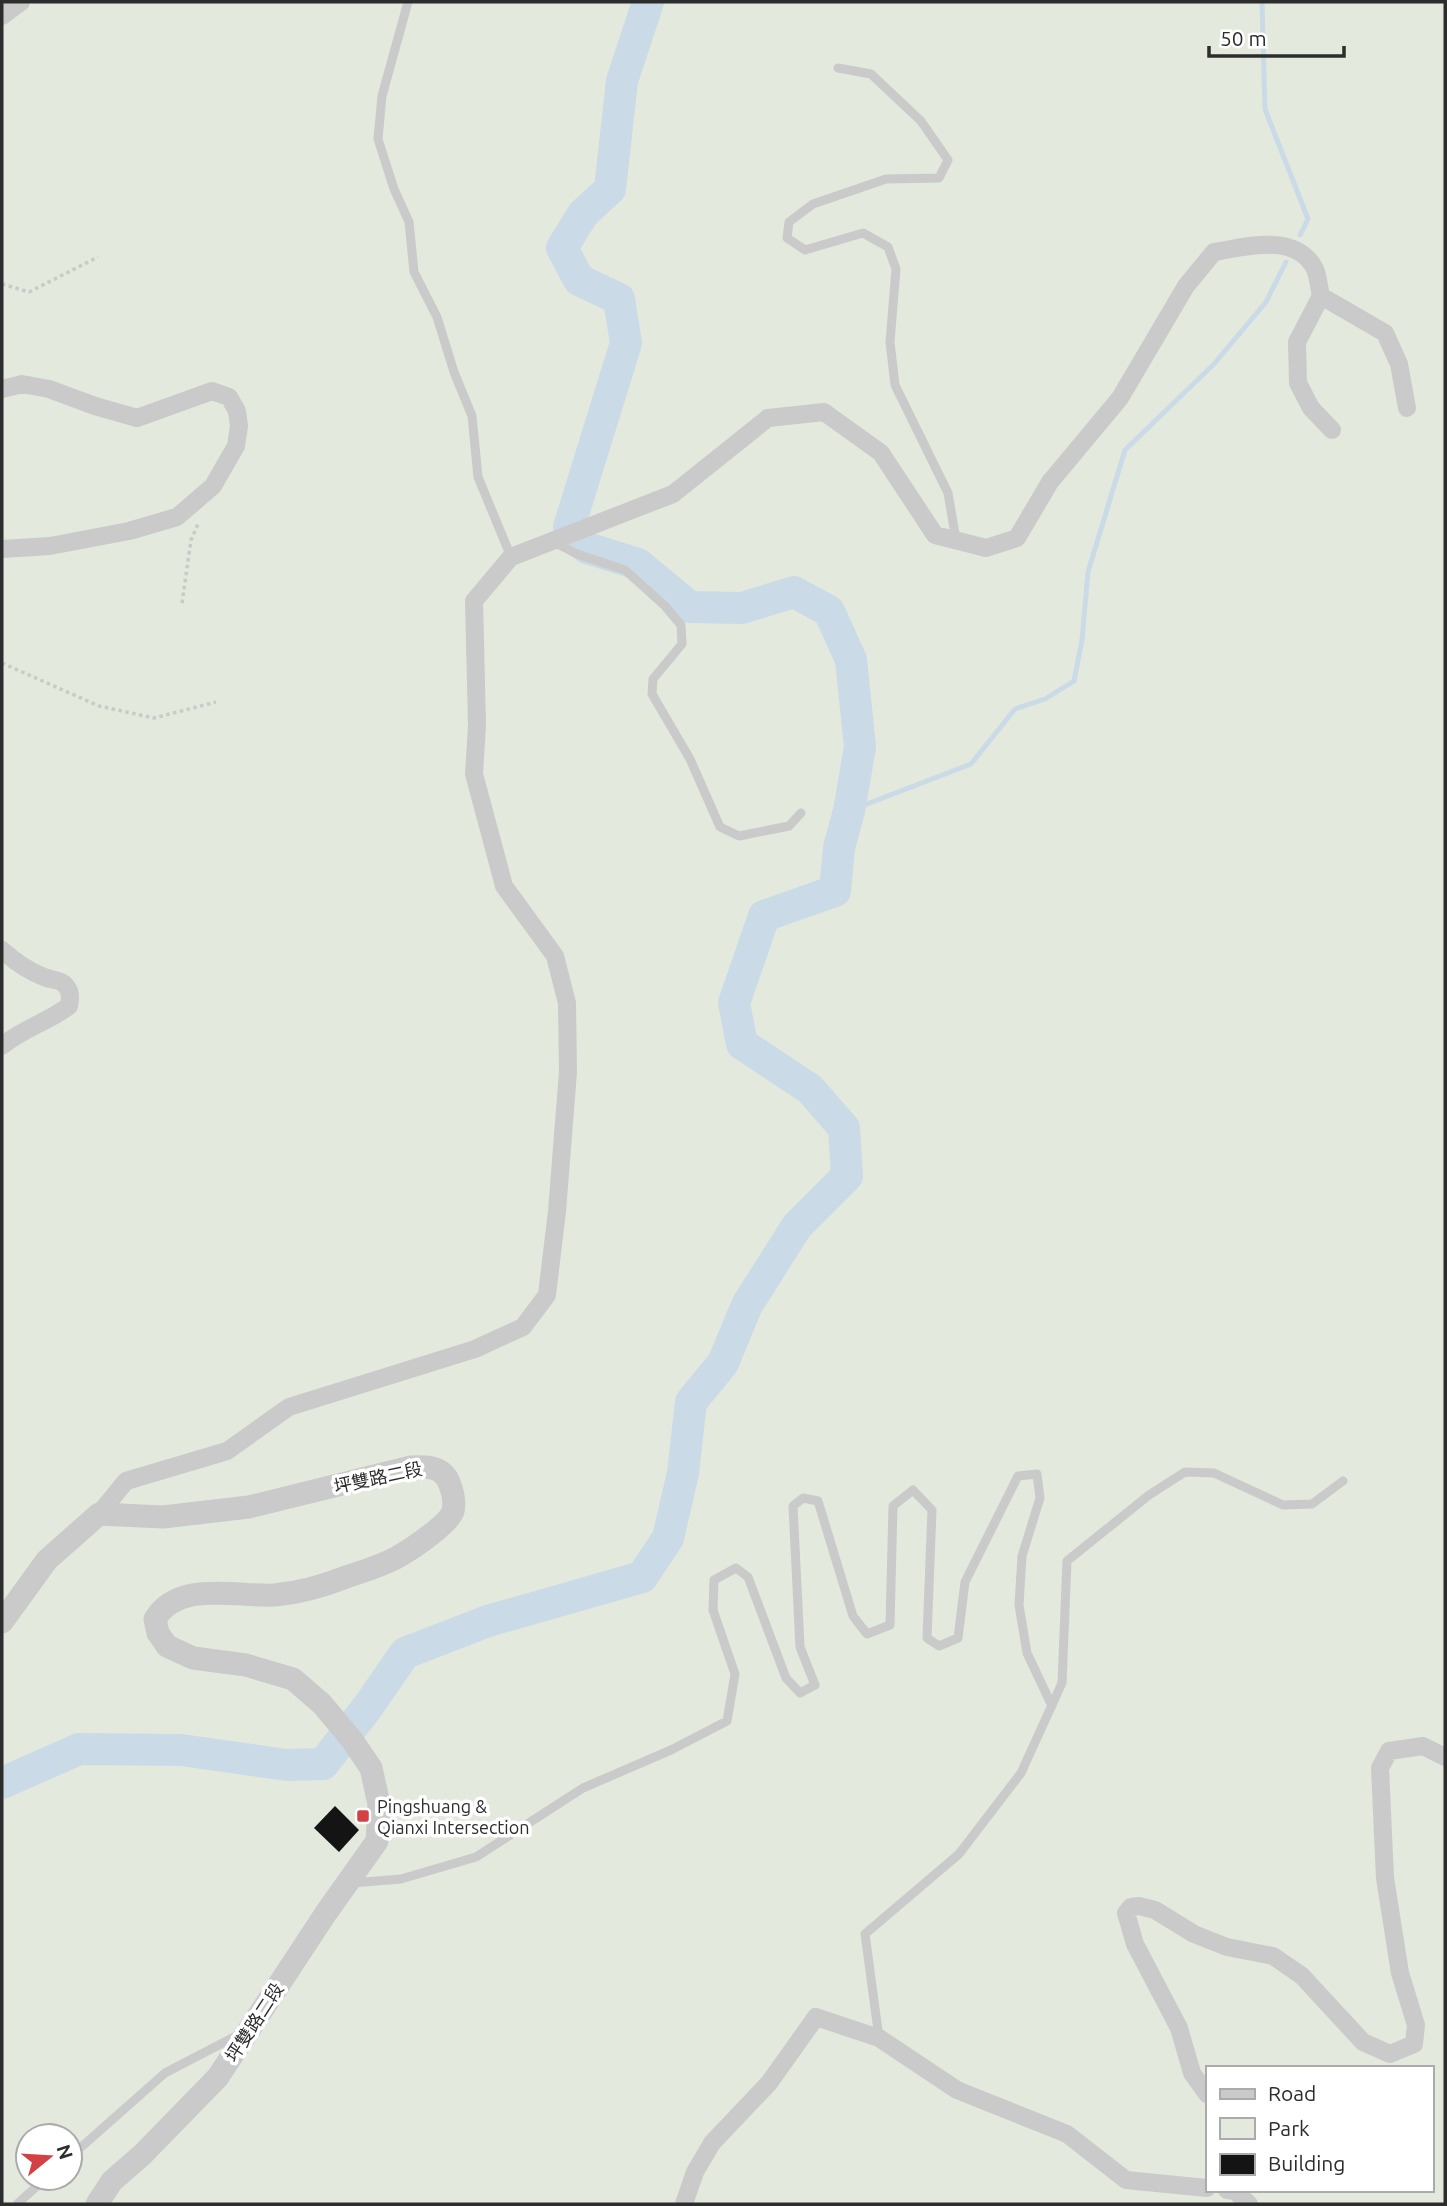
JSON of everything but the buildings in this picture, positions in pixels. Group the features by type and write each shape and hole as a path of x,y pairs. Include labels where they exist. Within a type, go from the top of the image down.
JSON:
{"street":[{"path":"2,16 21,2"},
{"path":"2,1622 47,1560 99,1514 126,1481 227,1451 289,1406 475,1349 523,1327 547,1295 568,1072 567,1003 555,956 504,886 474,774 477,725 474,601 511,558 673,494 768,418 824,412 881,453 935,535 986,548 1017,538 1050,482 1120,398 1186,286 1214,252 1267,244 1298,249 1315,268 1321,296 1297,342 1298,383 1311,408 1332,430"},
{"path":"1321,296 1385,333 1399,364 1407,408"},
{"path":"2,389 22,384 50,389 137,418 212,391 229,397 237,411 239,426 236,446 213,486 177,517 129,531 50,546 2,549"},
{"path":"2,950 26,968 44,977 61,981 70,996 69,1006 16,1034 2,1046"},
{"name":"坪雙路二段","path":"97,2204 112,2181 142,2155 218,2077 377,1841 379,1804 370,1768 323,1704 293,1679 246,1665 192,1658 167,1646 158,1633 155,1619 161,1609 179,1598 195,1594 274,1595 313,1589 400,1556 443,1524 453,1513 454,1496 448,1479 439,1470 428,1465 249,1507 163,1517 99,1514"},
{"path":"1206,2093 1192,2073 1179,2028 1135,1944 1126,1913 1131,1907 1139,1906 1154,1910 1194,1934 1227,1947 1273,1956 1302,1976 1363,2042 1390,2054 1414,2044 1416,2025 1400,1973 1385,1878 1380,1768 1389,1751 1423,1746 1445,1757"},
{"path":"684,2204 695,2172 712,2143 769,2083 816,2017 879,2038 957,2090 1067,2134 1126,2180 1206,2188"},
{"path":"1236,2192 1249,2204"}],"lane":[{"path":"408,2 382,96 377,139 394,189 409,222 414,272 437,317 453,372 472,415 478,477 511,558"},
{"path":"838,68 871,74 921,121 948,160 939,178 887,179 813,204 789,222 787,238 805,250 863,233 888,247 896,269 890,342 895,385 948,493 957,542"},
{"path":"553,541 577,554 625,570 665,606 681,625 682,644 653,679 652,694 690,759 720,827 739,836 789,826 801,813"},
{"path":"879,2038 865,1934 959,1854 1021,1773 1062,1683 1067,1561 1149,1495 1185,1472 1214,1473 1283,1505 1312,1504 1343,1481"},
{"path":"348,1884 401,1879 476,1857 583,1788 671,1750 727,1721 735,1674 713,1610 714,1580 736,1568 748,1577 786,1678 800,1693 815,1685 800,1647 793,1506 803,1498 818,1501 853,1616 867,1634 890,1625 893,1506 913,1490 932,1510 927,1638 939,1646 958,1639 965,1582 1018,1476 1037,1474 1040,1498 1022,1556 1019,1605 1027,1653 1052,1706"},
{"path":"84,2145 165,2073 249,2030"},
{"path":"17,2204 30,2192"}],"path":[{"path":"2,285 29,292 97,257"},
{"path":"182,603 191,540 200,519"},
{"path":"2,663 99,706 154,718 216,702"}],"green space":[{"path":"2,2 1445,2 1445,2204 2,2204"}],"waterway":[{"path":"569,527 626,343 619,299 579,280 562,248 583,214 610,189 622,81 648,2"},
{"path":"1262,2 1265,109 1308,219 1300,235"},
{"path":"849,811 971,764 1015,709 1045,699 1074,681 1082,640 1088,572 1125,450 1214,364 1266,302 1286,262"},
{"path":"2,1783 79,1749 181,1750 287,1765 323,1764 367,1708 405,1653 488,1621 642,1577 668,1538 683,1473 691,1402 723,1363 747,1305 797,1226 847,1176 844,1128 810,1089 742,1044 734,1003 764,916 835,891 839,848 849,811 860,747 851,660 829,611 794,592 742,608 690,607 638,564 584,545"}],"place":[{"name":"Pingshuang & Qianxi Intersection","path":"363,1816"}]}
